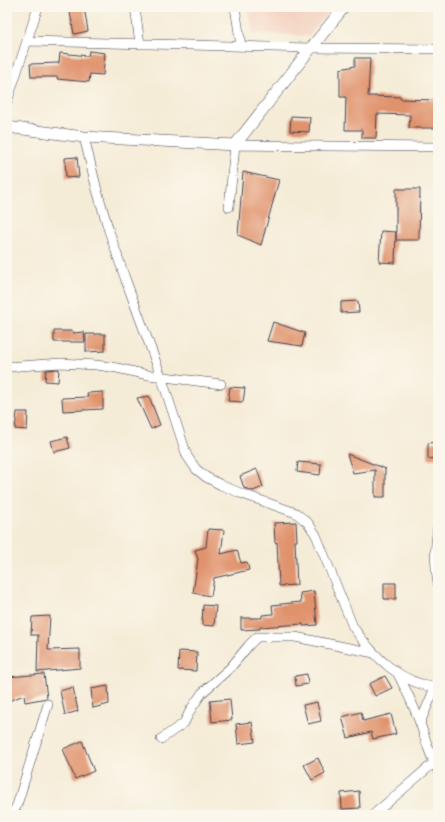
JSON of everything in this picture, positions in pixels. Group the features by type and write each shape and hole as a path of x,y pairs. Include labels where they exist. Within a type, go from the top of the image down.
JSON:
{"street":[{"path":"7,102 38,7"},
{"path":"135,7 140,44"},
{"path":"235,7 241,46"},
{"path":"229,208 235,145 344,7"},
{"path":"26,41 311,48 438,49"},
{"path":"7,127 84,137 235,145 438,147"},
{"path":"84,137 109,231 161,376 187,456 196,469 206,477 240,493 296,513 308,523 316,536 353,627 361,638 374,653 398,674 410,680 437,686 420,723"},
{"path":"7,367 60,363 96,365 221,384"},
{"path":"438,526 435,542 435,558 438,583"},
{"path":"161,740 184,723 191,709 202,693 231,667 257,637 295,637 374,653"},
{"path":"373,815 436,764 408,694 398,674"},
{"path":"12,815 17,805 48,704"}],"shaded area":[{"path":"248,7 333,7 309,36 253,33"}],"building":[{"path":"69,7 84,7 88,31 74,34"},
{"path":"89,51 105,53 103,75 90,74 89,82 57,79 58,77 31,77 30,64 59,63 60,53 88,56"},
{"path":"355,58 370,58 368,96 438,100 438,128 409,128 410,115 377,114 376,138 362,138 362,130 345,130 346,97 340,97 340,69 355,66"},
{"path":"291,116 310,117 309,132 290,131"},
{"path":"77,157 79,177 66,178 65,158"},
{"path":"243,172 279,180 261,245 238,235"},
{"path":"396,189 420,189 419,240 396,240"},
{"path":"381,231 396,232 395,263 379,262"},
{"path":"358,301 359,312 341,313 341,302"},
{"path":"273,322 305,333 302,346 267,341"},
{"path":"54,331 73,331 73,333 84,332 85,342 54,342"},
{"path":"86,334 105,334 105,351 86,352"},
{"path":"59,369 58,382 45,381 46,370"},
{"path":"230,387 245,388 243,402 228,401"},
{"path":"103,392 103,409 63,411 62,398 88,397 87,393"},
{"path":"149,396 160,425 151,429 137,398"},
{"path":"17,412 28,412 27,430 15,429"},
{"path":"67,437 70,448 54,452 51,441"},
{"path":"437,442 437,458 428,459 428,443"},
{"path":"347,454 386,469 385,497 375,497 375,470 353,473"},
{"path":"298,462 321,464 320,475 297,472"},
{"path":"257,469 263,487 253,491 244,488 240,476"},
{"path":"296,522 297,541 295,541 297,585 279,586 277,542 275,543 274,523"},
{"path":"208,529 224,530 221,554 237,550 241,563 247,562 249,570 214,578 211,596 193,593 198,559 195,550 206,547"},
{"path":"384,583 396,583 396,599 384,599"},
{"path":"314,591 317,625 303,626 303,624 241,630 241,618 262,618 262,615 273,614 272,605 301,602 300,593"},
{"path":"203,605 216,606 214,626 202,625"},
{"path":"50,616 48,650 80,649 80,668 37,672 38,635 31,635 32,617"},
{"path":"179,651 197,652 196,671 178,670"},
{"path":"44,674 47,698 25,702 24,695 9,701 7,695 7,677"},
{"path":"307,674 308,684 296,686 295,676"},
{"path":"385,676 392,688 375,696 369,684"},
{"path":"108,686 109,704 93,708 91,689"},
{"path":"73,687 78,711 65,715 60,691"},
{"path":"230,699 232,720 212,722 210,701"},
{"path":"317,702 321,721 308,724 303,705"},
{"path":"361,712 363,721 391,714 396,734 373,739 371,732 348,738 342,717"},
{"path":"252,722 255,742 238,744 236,724"},
{"path":"82,741 94,771 75,779 63,749"},
{"path":"318,758 325,773 312,780 304,765"},
{"path":"359,791 360,808 342,809 341,793"}]}
